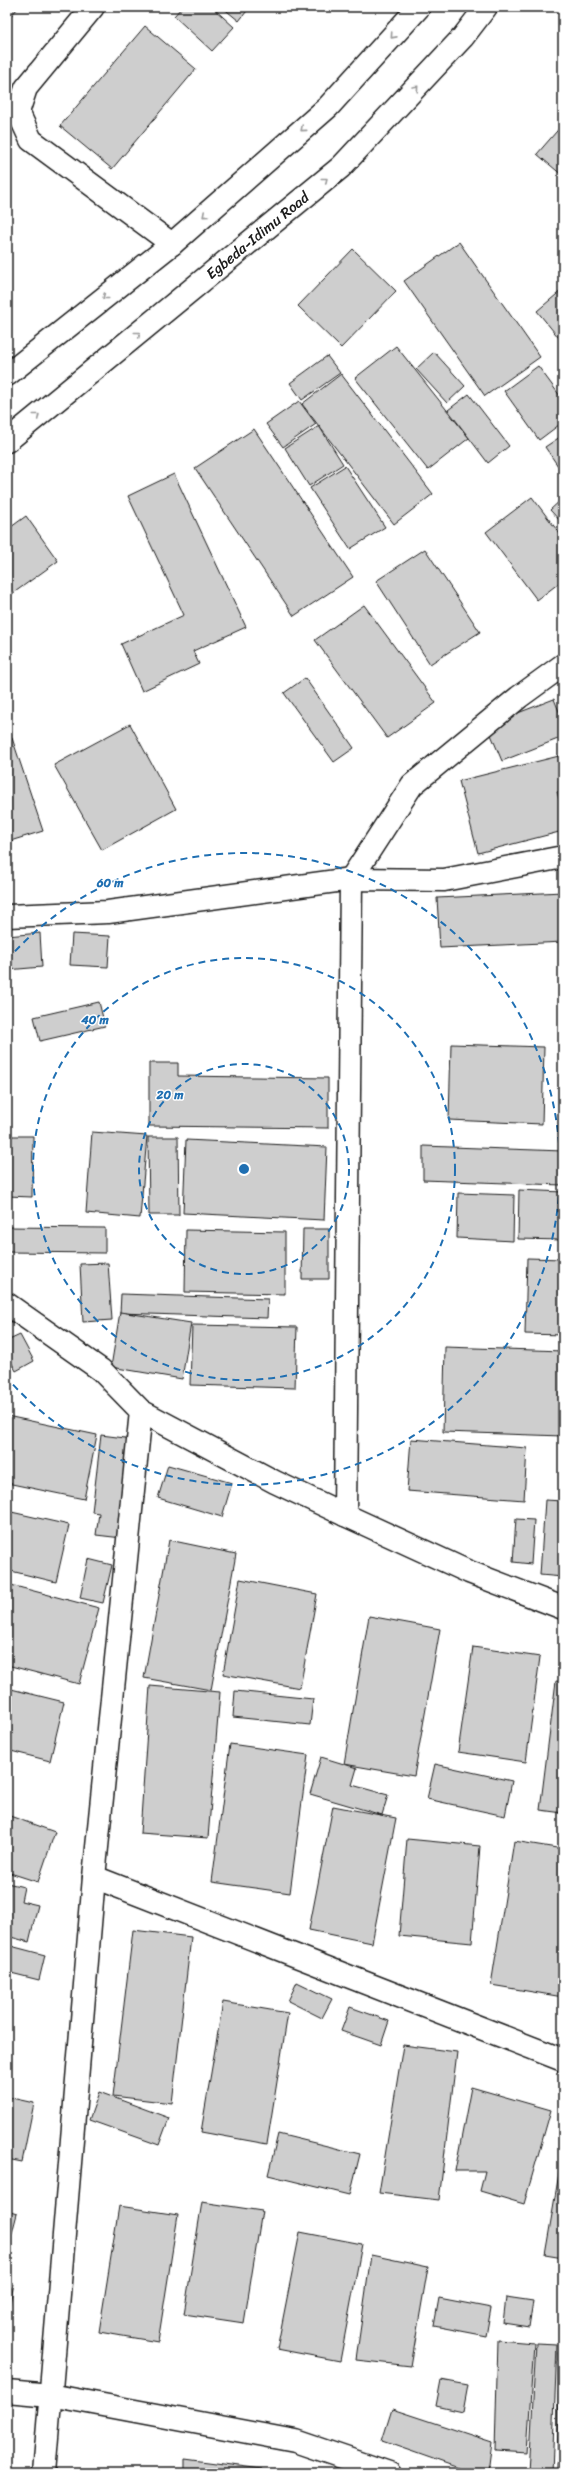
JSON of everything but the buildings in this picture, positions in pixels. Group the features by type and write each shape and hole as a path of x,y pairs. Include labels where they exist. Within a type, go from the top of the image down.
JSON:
{"street":[{"path":"93,7 26,88 18,112 31,140 172,244"},
{"path":"7,375 172,244 328,107 419,7"},
{"name":"Egbeda-Idimu Road","path":"7,441 341,167 463,37 486,7"},
{"path":"345,1515 351,879 412,785 519,697 563,665"},
{"path":"7,916 108,912 351,879 444,880 563,857"},
{"path":"7,1304 101,1370 141,1411 275,1482 345,1515 469,1572 563,1608"},
{"path":"44,2473 94,1877 141,1411"},
{"path":"94,1877 563,2060"},
{"path":"7,2391 50,2395 295,2441 390,2473"}]}
